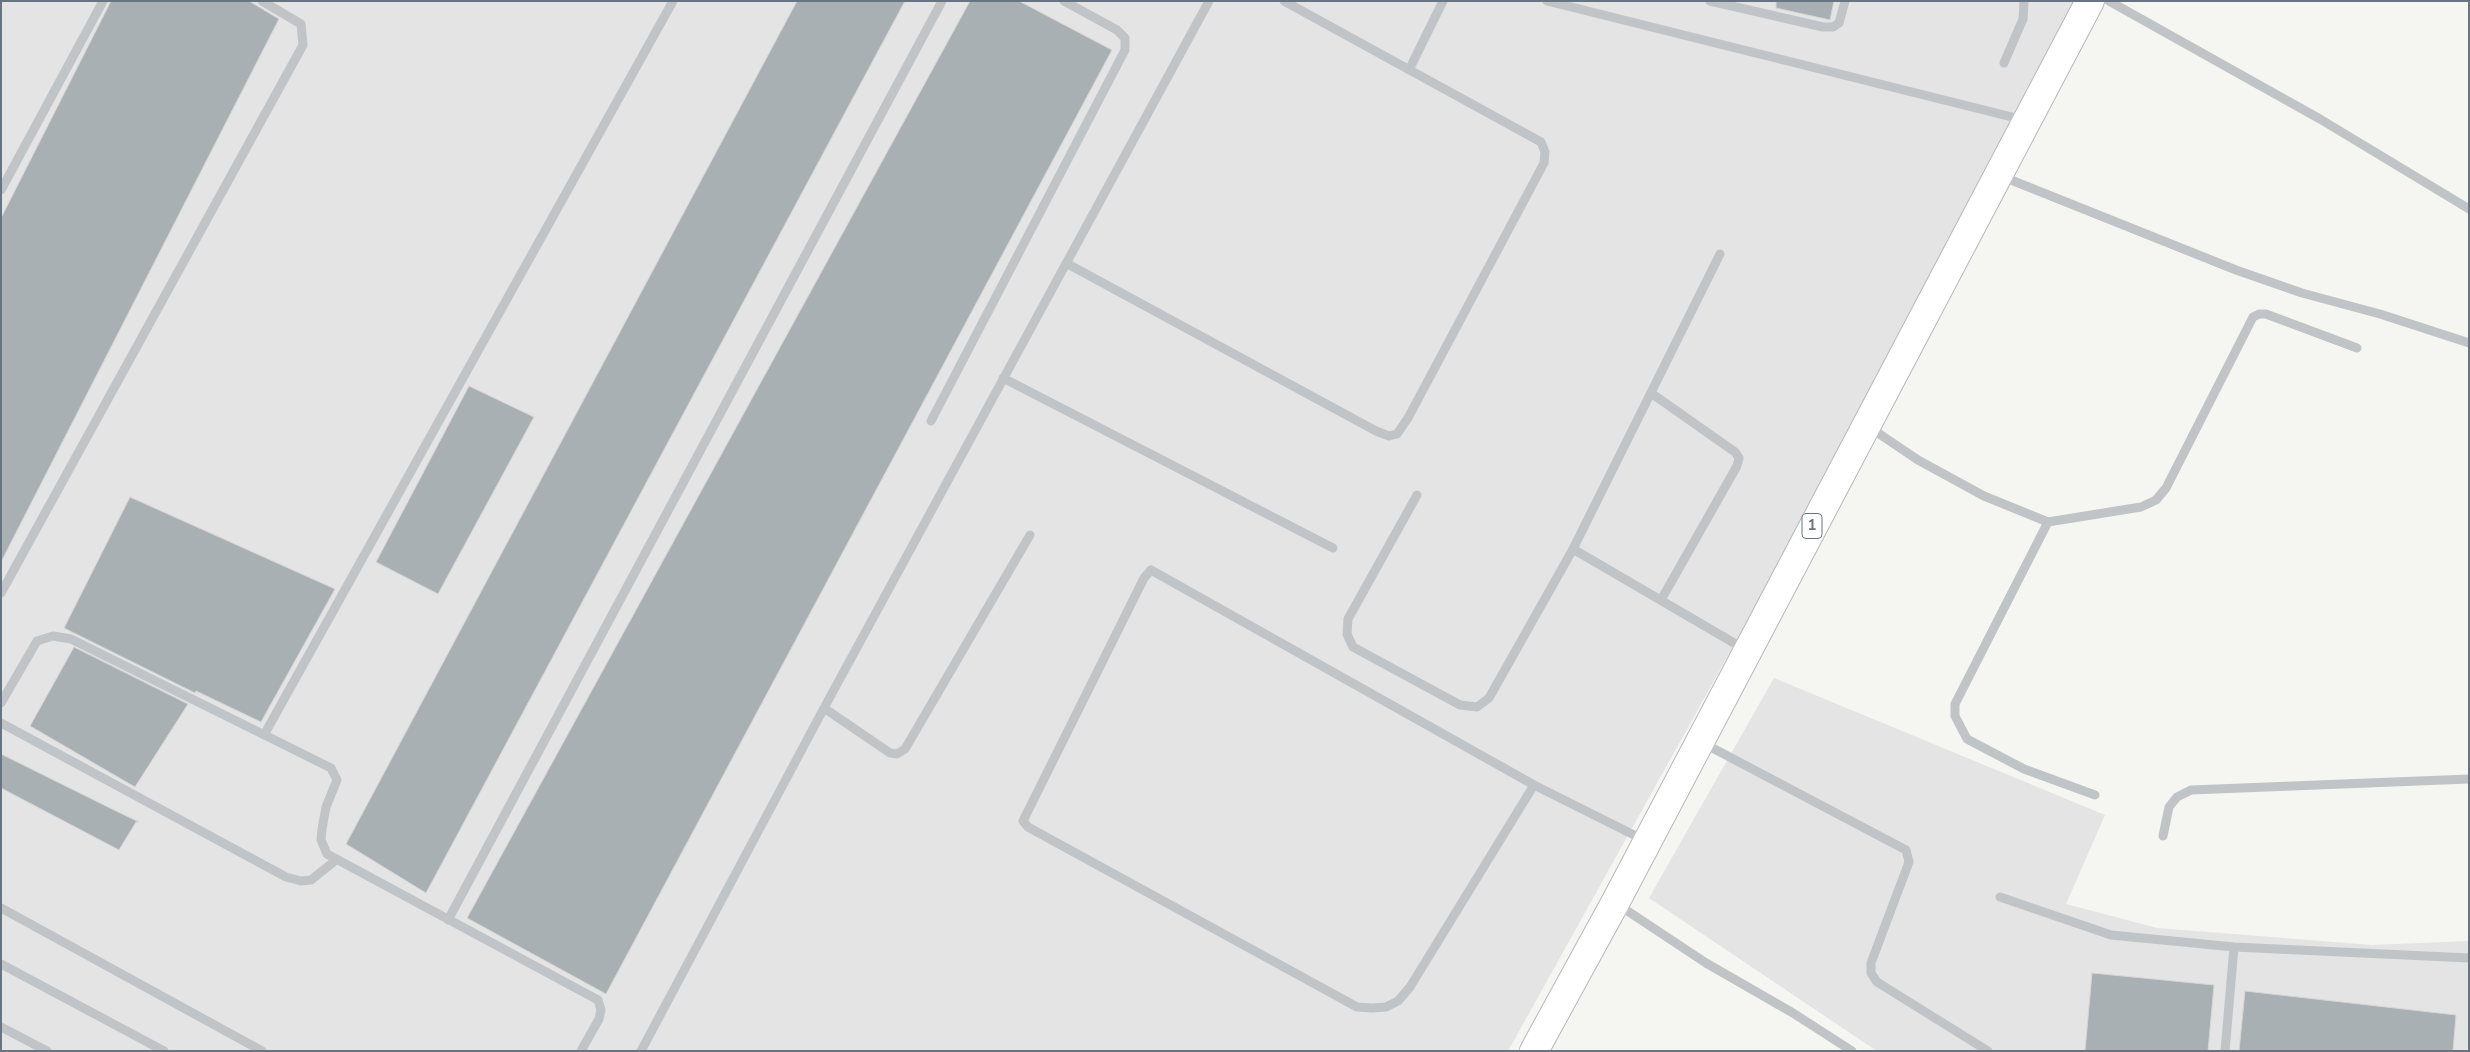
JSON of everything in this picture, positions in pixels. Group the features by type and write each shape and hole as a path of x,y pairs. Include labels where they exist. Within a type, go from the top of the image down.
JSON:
{"highway":[{"name":"1","path":"1534,1051 1616,903 2090,1"}],"lane":[{"path":"1,190 103,1"},
{"path":"1,592 302,45 301,24 262,1"},
{"path":"264,735 673,1"},
{"path":"448,920 942,1"},
{"path":"931,421 1125,50 1126,38 1117,30 1064,1"},
{"path":"641,1051 824,708 1209,1"},
{"path":"1066,262 1376,432 1393,437 1408,418 1544,163 1545,152 1541,142 1284,1"},
{"path":"1408,70 1443,1"},
{"path":"1547,1 2027,120"},
{"path":"1710,1 1823,27 1833,27 1839,22 1845,1"},
{"path":"2004,63 2023,19 2024,1"},
{"path":"2109,1 2320,119 2469,208"},
{"path":"1998,175 2236,270 2302,293 2469,343"},
{"path":"1417,496 1348,619 1347,634 1353,647 1460,705 1477,707 1489,698 1573,549 1720,254"},
{"path":"1866,425 1897,444 1918,460 1984,496 2048,522 2141,507 2156,500 2166,488 2253,317 2259,314 2266,314 2357,348"},
{"path":"1003,378 1333,548"},
{"path":"1651,393 1736,452 1739,458 1737,466 1661,600"},
{"path":"2048,522 1955,704 1955,716 1966,739 2024,769 2095,795"},
{"path":"824,708 890,753 897,754 905,749 1030,534"},
{"path":"1573,549 1747,651"},
{"path":"1534,786 1410,987 1398,1001 1386,1007 1372,1008 1357,1007 1028,827 1023,821 1144,578 1151,570 1534,786 1647,842"},
{"path":"1,703 37,642 53,636 71,639 331,768 337,780 326,806 321,840 327,854 598,1000 602,1010 581,1051"},
{"path":"1,723 286,877 311,880 336,860"},
{"path":"1700,742 1906,850 1909,862 1871,964 1871,973 1877,982 1988,1051"},
{"path":"2164,836 2169,807 2177,797 2190,790 2224,787 2469,779"},
{"path":"2000,897 2111,935 2234,947 2469,958"},
{"path":"1616,903 1706,963 1793,1013 1852,1051"},
{"path":"1,908 262,1051"},
{"path":"2225,1051 2234,947"},
{"path":"1,964 153,1048 164,1051"},
{"path":"1,1027 47,1051"}],"shaded area":[{"path":"1,1 2084,1 2037,100 1508,1051 1,1051"},
{"path":"1774,678 2105,815 2066,904 2157,928 2372,945 2469,941 2469,1051 1877,1051 1649,898"}],"building":[{"path":"111,1 249,1 279,19 1,562 1,218"},
{"path":"797,1 905,1 426,893 346,844"},
{"path":"970,1 1019,1 1112,50 606,994 467,918"},
{"path":"1776,1 1834,1 1830,20 1776,8"},
{"path":"469,386 534,417 438,594 376,562"},
{"path":"130,497 335,589 261,722 196,691 195,693 64,628"},
{"path":"74,647 188,704 135,787 30,726"},
{"path":"1,754 139,822 136,822 119,850 1,788"},
{"path":"2092,973 2214,985 2208,1051 2085,1051"},
{"path":"2245,991 2456,1015 2453,1051 2239,1051"}]}
